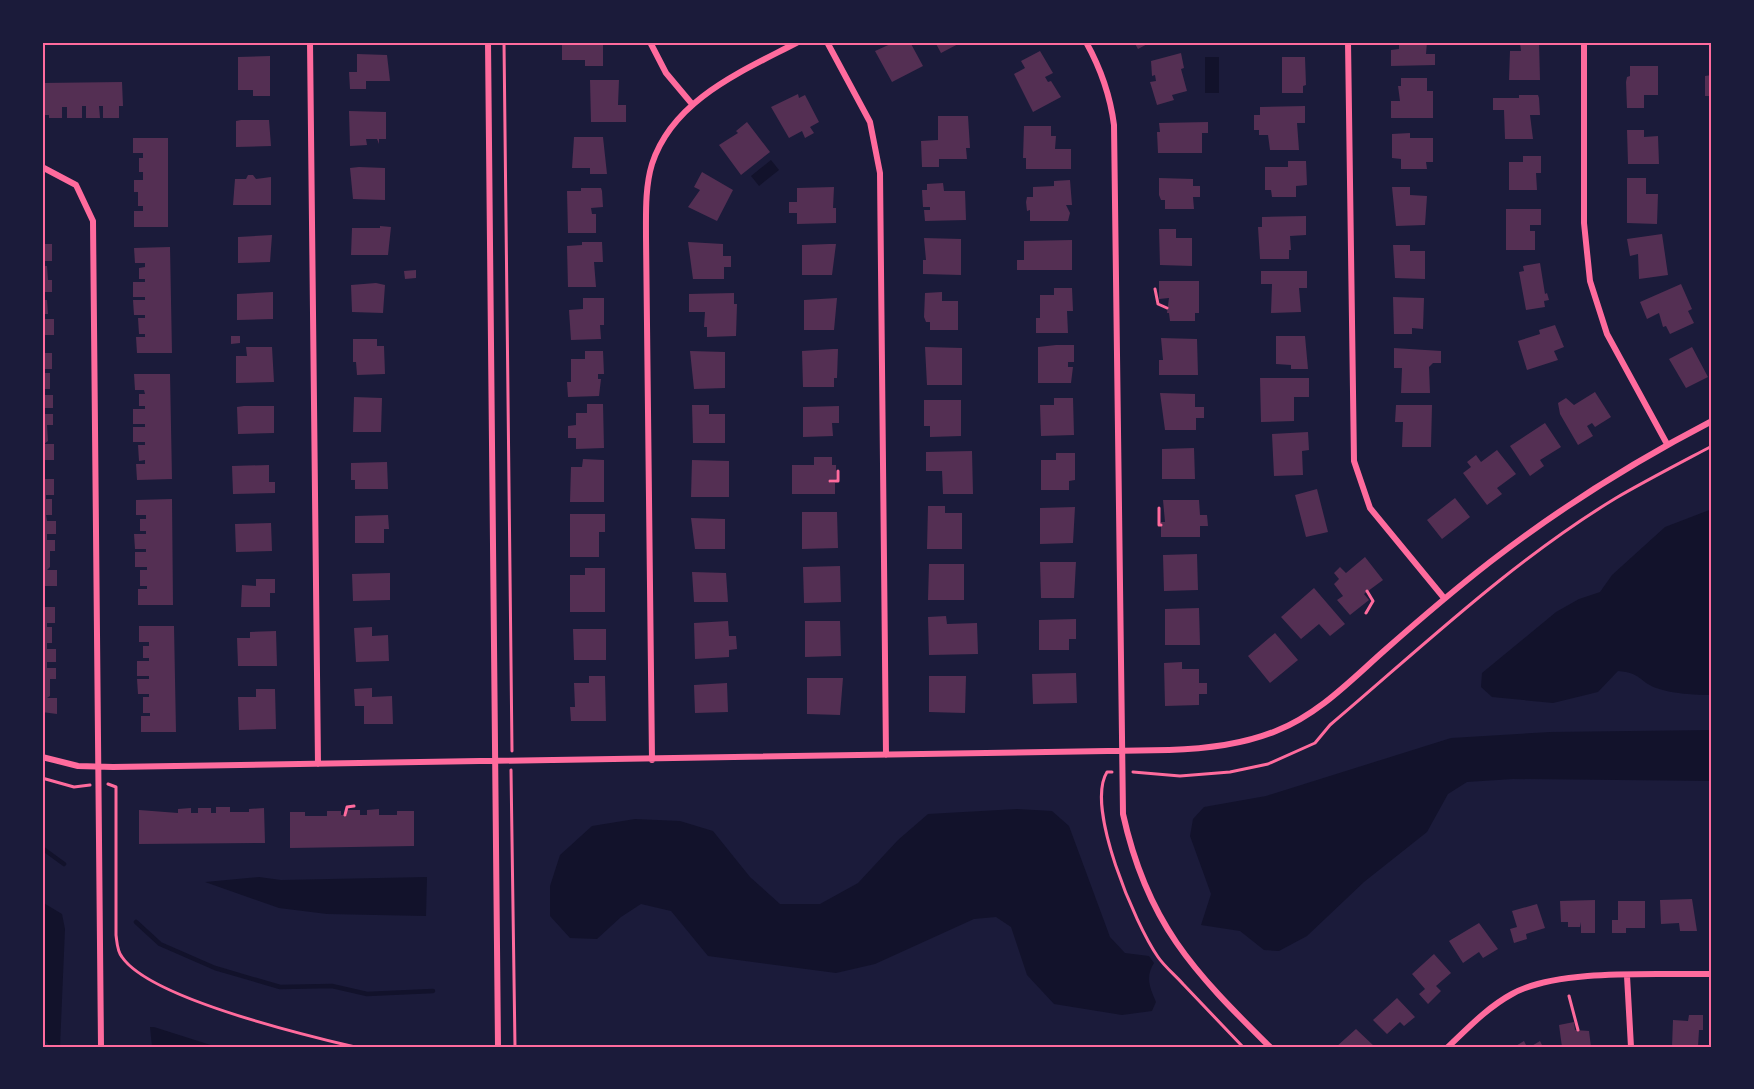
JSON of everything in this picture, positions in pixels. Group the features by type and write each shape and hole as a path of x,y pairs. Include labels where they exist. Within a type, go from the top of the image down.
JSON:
{"street":[{"path":"310,42 318,764"},
{"path":"488,42 498,1047"},
{"path":"650,42 666,73 692,104"},
{"path":"652,760 646,207 652,163 663,142 692,104 711,90 798,42"},
{"path":"827,42 870,122 880,173 886,755"},
{"path":"1086,42 1102,71 1111,101 1114,125 1120,751 1124,814 1136,866 1156,913 1186,957 1270,1047"},
{"path":"1348,42 1354,460 1370,508 1444,598"},
{"path":"1584,42 1584,223 1590,281 1607,334 1667,444"},
{"path":"42,167 75,185 93,221 101,1047"},
{"path":"42,757 98,767 1120,751 1206,748 1245,742 1276,731 1324,705 1444,598 1564,507 1667,444 1712,421"},
{"path":"1448,1047 1500,1001 1530,986 1562,978 1712,974"},
{"path":"1627,976 1630,1047"}],"path":[{"path":"504,42 512,742"},
{"path":"1155,289 1158,304 1167,308"},
{"path":"1134,772 1180,776 1230,772 1268,764 1315,743 1330,725 1466,610 1551,544 1615,499 1712,446"},
{"path":"830,481 838,480 838,471"},
{"path":"1159,508 1159,525 1161,525"},
{"path":"1366,613 1373,601 1367,591"},
{"path":"42,778 74,787 86,785"},
{"path":"511,783 514,1047"},
{"path":"111,784 116,787 116,935 122,957 134,970 182,996 276,1028 355,1047"},
{"path":"345,815 347,807 354,806"},
{"path":"1569,996 1578,1030"}],"shaded area":[{"path":"1205,57 1219,57 1219,93 1205,93"},
{"path":"771,160 779,170 759,186 751,176"},
{"path":"1712,509 1712,695 1684,694 1663,690 1650,685 1636,675 1618,671 1598,692 1553,703 1492,697 1481,687 1482,673 1556,612 1579,599 1600,592 1612,575 1665,527"},
{"path":"1712,730 1712,781 1513,779 1467,782 1448,794 1427,832 1364,882 1307,936 1279,951 1264,950 1240,931 1201,925 1211,894 1190,836 1193,819 1204,807 1266,796 1451,738 1550,732"},
{"path":"1017,809 1052,811 1069,826 1110,937 1125,953 1149,956 1154,963 1149,978 1156,1002 1152,1011 1122,1015 1054,1004 1027,975 1011,927 996,917 974,919 875,964 836,973 708,956 671,911 641,904 621,917 597,939 570,938 550,916 550,886 560,855 592,826 635,819 680,821 713,831 750,877 780,904 820,904 858,883 898,840 928,814"},
{"path":"259,877 281,880 427,877 426,916 327,914 279,908 205,882"},
{"path":"42,902 62,914 65,929 60,1047 50,1047 42,1035"},
{"path":"150,1027 154,1027 217,1047 152,1047"}],"building":[{"path":"562,42 603,42 603,66 585,66 585,60 562,60"},
{"path":"895,42 910,42 923,66 892,82 875,51"},
{"path":"935,42 962,42 941,53"},
{"path":"1134,42 1151,42 1138,49"},
{"path":"1399,42 1427,42 1426,54 1435,54 1435,65 1391,66 1391,50 1399,49"},
{"path":"1520,43 1539,43 1540,80 1509,80 1510,51 1521,51"},
{"path":"1040,51 1053,73 1045,77 1048,82 1051,81 1061,97 1033,112 1014,74 1025,68 1021,61"},
{"path":"1181,53 1184,68 1181,69 1187,91 1172,95 1174,100 1157,105 1150,82 1156,81 1155,75 1152,76 1151,61"},
{"path":"357,54 387,55 390,81 366,81 366,89 350,89 349,72 357,72"},
{"path":"270,56 270,96 253,96 253,90 238,90 238,57"},
{"path":"1282,57 1305,57 1306,85 1303,86 1303,93 1282,93"},
{"path":"1630,66 1658,66 1658,95 1644,95 1644,108 1627,108 1626,82 1627,77 1630,76"},
{"path":"1712,75 1712,110 1710,110 1709,96 1705,96 1705,76"},
{"path":"1401,78 1427,78 1427,91 1433,91 1433,118 1391,118 1391,101 1400,101 1398,86 1401,86"},
{"path":"590,80 619,80 618,105 626,105 626,122 591,122"},
{"path":"122,82 123,106 119,106 119,118 103,118 103,106 99,106 100,118 86,118 86,106 82,106 82,118 67,118 67,107 62,107 62,118 49,118 49,115 42,115 42,83"},
{"path":"798,94 799,98 805,95 819,122 810,127 814,133 805,138 802,131 789,138 771,107"},
{"path":"1519,95 1538,95 1539,98 1540,115 1530,115 1533,139 1505,139 1504,110 1493,110 1493,98 1519,98"},
{"path":"1305,106 1305,123 1297,123 1299,150 1270,150 1268,135 1259,135 1259,130 1254,130 1254,115 1260,115 1260,107"},
{"path":"349,111 386,112 386,139 379,139 379,144 377,139 366,139 367,145 350,146"},
{"path":"938,116 968,116 970,148 966,148 967,159 939,159 939,167 922,167 921,141 938,140"},
{"path":"269,120 271,146 236,147 236,121"},
{"path":"747,122 770,152 741,175 719,145 738,133 736,131"},
{"path":"1208,122 1208,133 1202,133 1202,153 1158,153 1159,123"},
{"path":"1024,126 1051,126 1051,136 1056,136 1055,149 1071,149 1071,169 1026,169 1026,158 1023,158"},
{"path":"1627,130 1644,130 1644,137 1658,136 1659,164 1628,164"},
{"path":"1410,133 1410,138 1433,138 1433,162 1426,162 1427,169 1401,169 1401,159 1392,158 1392,134"},
{"path":"574,137 603,137 607,174 590,174 590,168 572,168"},
{"path":"133,138 168,138 168,227 134,227 134,211 143,211 143,206 138,206 138,192 134,192 134,180 143,180 143,172 139,172 139,158 143,158 143,153 133,153"},
{"path":"1523,156 1541,156 1541,173 1536,173 1537,190 1509,190 1509,162 1523,162"},
{"path":"1288,161 1306,161 1307,185 1296,186 1296,197 1272,197 1271,190 1265,190 1265,167 1288,167"},
{"path":"350,168 385,168 385,200 353,199"},
{"path":"702,172 733,190 717,221 688,207 700,190 694,187"},
{"path":"248,175 253,175 256,179 271,177 271,205 233,205 235,179 246,179"},
{"path":"1159,178 1193,179 1193,186 1200,186 1200,197 1193,197 1194,209 1165,209 1165,200 1161,200 1159,195"},
{"path":"1627,178 1646,178 1646,194 1658,194 1657,224 1627,223"},
{"path":"1070,180 1072,205 1066,205 1070,213 1068,221 1030,221 1030,210 1027,211 1026,202 1027,197 1033,197 1033,187 1054,186 1054,181"},
{"path":"943,183 944,191 965,191 966,220 925,221 924,210 930,210 930,207 923,207 922,190 927,190 927,184"},
{"path":"834,187 833,208 836,208 836,223 797,224 797,213 789,213 789,202 797,202 797,188"},
{"path":"1392,187 1410,187 1410,195 1427,196 1425,225 1396,226"},
{"path":"581,188 601,188 602,191 603,207 591,208 592,214 596,214 596,233 568,233 567,191 581,191"},
{"path":"1506,209 1541,209 1541,225 1530,225 1530,231 1535,231 1535,250 1506,250"},
{"path":"1306,216 1306,235 1290,236 1289,259 1260,259 1258,227 1262,227 1262,217"},
{"path":"380,226 391,227 388,255 351,255 352,228 380,228"},
{"path":"1159,229 1176,229 1176,238 1192,238 1192,266 1160,265"},
{"path":"1662,234 1668,275 1639,279 1638,254 1630,256 1627,239"},
{"path":"272,235 270,262 238,263 238,237"},
{"path":"924,238 961,239 961,275 923,274 923,260 926,260"},
{"path":"1072,240 1072,270 1017,270 1017,260 1024,260 1024,241"},
{"path":"582,242 602,242 603,262 594,262 596,287 568,287 567,246 582,245"},
{"path":"688,242 723,244 723,256 731,256 731,267 724,267 724,279 693,279"},
{"path":"42,244 52,244 52,261 42,261"},
{"path":"836,244 832,275 802,275 802,245"},
{"path":"1393,245 1410,245 1410,251 1425,251 1425,279 1395,278"},
{"path":"170,247 172,353 137,353 136,337 145,337 145,334 139,334 138,318 145,318 145,315 134,315 133,300 145,300 145,297 133,297 133,282 145,282 145,279 139,279 139,268 145,267 145,263 135,263 134,248"},
{"path":"1540,263 1545,294 1547,293 1549,300 1544,301 1545,307 1526,310 1519,272 1524,271 1523,266"},
{"path":"42,266 47,266 48,280 52,280 52,292 42,292"},
{"path":"416,270 416,278 405,279 404,271"},
{"path":"1261,271 1307,271 1307,288 1299,288 1301,312 1271,313 1272,284 1261,284"},
{"path":"1159,281 1199,281 1199,313 1195,313 1195,321 1170,321 1169,313 1167,313 1169,298 1159,299"},
{"path":"376,283 385,285 383,313 352,312 351,285"},
{"path":"1681,284 1692,309 1688,311 1694,323 1670,334 1666,326 1663,327 1659,313 1647,319 1640,302"},
{"path":"1054,288 1072,288 1073,311 1067,311 1068,333 1036,333 1036,318 1040,318 1040,295 1054,295"},
{"path":"273,292 273,319 237,320 237,294"},
{"path":"942,292 942,301 958,301 958,330 930,330 930,322 926,322 924,317 925,293"},
{"path":"734,293 734,304 737,304 736,336 707,337 707,327 704,327 705,312 689,312 689,294"},
{"path":"1393,297 1424,298 1423,329 1412,328 1412,334 1394,334"},
{"path":"583,298 604,298 604,325 600,325 601,339 571,340 569,310 583,309"},
{"path":"837,298 834,330 804,330 804,300"},
{"path":"42,300 47,300 48,314 42,314"},
{"path":"42,319 54,319 54,335 42,335"},
{"path":"1555,325 1564,347 1554,351 1558,360 1527,370 1518,341 1540,334 1539,330"},
{"path":"231,336 240,336 240,343 231,344"},
{"path":"1276,336 1305,336 1308,369 1291,369 1291,365 1276,364"},
{"path":"1161,338 1197,339 1198,375 1159,375 1159,360 1163,360"},
{"path":"353,339 377,339 377,346 384,346 385,374 357,375 356,362 353,362"},
{"path":"1074,345 1074,362 1068,362 1068,367 1073,367 1071,383 1038,383 1038,347"},
{"path":"246,347 272,347 274,382 236,383 236,356 247,356"},
{"path":"925,347 962,348 962,385 927,385"},
{"path":"1692,347 1708,377 1686,388 1669,359"},
{"path":"1394,348 1441,351 1441,363 1433,363 1429,367 1430,393 1401,393 1402,368 1394,368"},
{"path":"838,349 837,378 834,378 834,387 803,387 802,351"},
{"path":"585,351 603,351 604,374 598,374 598,379 601,379 599,396 568,397 567,382 571,382 571,359 585,359"},
{"path":"690,351 725,352 725,388 694,389"},
{"path":"42,353 52,353 52,369 42,369"},
{"path":"42,373 50,373 50,389 42,389"},
{"path":"134,374 170,374 172,479 137,480 136,464 145,464 145,460 139,461 138,445 145,445 145,442 133,442 133,427 145,427 145,424 133,424 133,409 145,409 145,406 139,406 139,394 145,394 144,390 135,390"},
{"path":"1260,378 1309,378 1309,397 1294,397 1294,421 1261,422"},
{"path":"1595,392 1611,417 1595,427 1592,423 1587,426 1593,436 1578,445 1560,414 1558,403 1566,398 1574,405"},
{"path":"1160,393 1195,394 1195,407 1204,407 1204,418 1196,418 1196,430 1165,430"},
{"path":"42,395 53,395 53,408 44,408 44,414 53,414 53,425 47,425 48,441 44,444 54,444 54,460 42,460"},
{"path":"354,397 382,398 381,432 353,432"},
{"path":"1054,398 1073,398 1074,435 1041,436 1040,405 1054,405"},
{"path":"924,400 961,400 961,436 930,437 930,426 924,426"},
{"path":"587,404 603,404 604,448 576,449 576,438 568,438 568,426 576,425 576,413 587,413"},
{"path":"692,405 709,405 709,414 725,414 725,443 693,443"},
{"path":"1396,405 1432,405 1431,447 1402,447 1403,422 1395,422"},
{"path":"274,406 274,433 238,434 237,407"},
{"path":"839,406 839,423 832,423 833,436 803,437 803,407"},
{"path":"1545,423 1561,447 1540,460 1544,466 1530,476 1510,446"},
{"path":"1308,432 1309,450 1302,451 1303,475 1274,476 1272,434"},
{"path":"1194,448 1195,479 1162,479 1162,449"},
{"path":"1497,450 1516,474 1497,488 1502,494 1487,505 1463,473 1471,467 1467,462 1476,455 1481,462"},
{"path":"972,451 973,494 943,494 942,471 926,471 926,452"},
{"path":"1056,453 1075,453 1075,480 1069,481 1069,490 1041,490 1041,460 1056,460"},
{"path":"814,457 832,457 832,465 836,465 836,479 830,479 830,483 835,483 835,494 792,494 792,465 814,465"},
{"path":"583,459 604,460 604,502 570,502 571,467 582,467"},
{"path":"692,460 729,461 729,497 691,497"},
{"path":"387,462 388,489 355,489 355,480 351,480 351,463"},
{"path":"269,465 269,482 275,482 275,493 233,494 232,466"},
{"path":"42,479 54,479 54,495 46,495 46,499 52,499 52,515 46,515 47,521 56,521 56,534 47,534 47,540 55,540 55,551 50,551 50,567 47,570 57,570 57,586 42,584"},
{"path":"1317,489 1328,532 1306,537 1295,495"},
{"path":"1455,498 1470,517 1442,539 1427,520"},
{"path":"172,499 173,605 138,605 138,589 147,589 147,586 140,586 140,570 147,570 147,567 135,567 135,552 146,552 146,549 135,549 134,534 146,534 146,531 140,531 140,519 146,519 146,515 136,515 136,500"},
{"path":"1163,500 1199,500 1200,515 1207,515 1208,526 1200,526 1200,537 1161,537 1161,522 1165,522"},
{"path":"928,506 945,506 945,513 962,513 962,549 927,549"},
{"path":"1075,507 1073,543 1040,544 1040,508"},
{"path":"802,512 837,512 838,548 802,549"},
{"path":"570,514 605,514 605,532 599,532 599,557 570,557"},
{"path":"388,515 389,529 384,529 384,543 355,543 355,516"},
{"path":"691,518 725,519 725,549 695,549"},
{"path":"271,523 272,551 236,552 235,524"},
{"path":"1197,554 1198,590 1164,591 1163,555"},
{"path":"1365,557 1383,580 1364,594 1369,600 1350,615 1337,600 1343,596 1334,584 1339,579 1334,573 1340,567 1346,573"},
{"path":"1040,562 1076,562 1074,598 1041,598"},
{"path":"929,564 964,564 964,600 928,600"},
{"path":"840,566 841,602 804,603 803,567"},
{"path":"585,568 605,568 605,612 570,612 570,575 585,575"},
{"path":"692,572 726,573 728,602 694,602"},
{"path":"390,573 390,600 353,601 352,574"},
{"path":"256,579 275,579 275,593 270,593 270,607 241,607 242,585 256,586"},
{"path":"1314,588 1345,624 1330,636 1319,624 1301,639 1281,617"},
{"path":"42,607 55,607 55,623 47,623 47,627 52,627 52,643 47,643 47,649 56,649 56,662 47,662 47,668 56,668 56,679 50,679 50,696 47,698 57,698 57,714 42,712"},
{"path":"1199,608 1200,645 1165,645 1165,609"},
{"path":"946,616 947,624 977,623 978,654 929,655 928,617"},
{"path":"1076,619 1076,639 1069,639 1069,650 1039,650 1039,620"},
{"path":"728,621 729,636 736,636 737,649 729,650 729,657 695,659 694,623"},
{"path":"805,621 840,621 841,656 805,657"},
{"path":"139,626 174,626 176,732 141,732 141,716 150,716 150,713 143,713 143,697 149,697 149,694 138,694 137,679 149,679 149,676 137,676 137,661 149,661 149,658 143,658 143,646 149,646 149,642 139,642"},
{"path":"372,627 372,636 388,635 389,661 356,662 354,628"},
{"path":"573,629 606,629 606,660 574,660"},
{"path":"276,631 277,666 238,666 237,638 250,638 250,632"},
{"path":"1275,633 1298,660 1270,683 1248,656"},
{"path":"1182,662 1182,669 1199,669 1199,683 1207,683 1207,694 1199,694 1199,705 1165,706 1164,663"},
{"path":"1076,673 1077,703 1033,704 1032,674"},
{"path":"589,676 605,676 606,721 571,721 570,707 575,707 574,683 589,683"},
{"path":"929,676 966,676 965,713 929,712"},
{"path":"807,678 843,678 840,715 807,714"},
{"path":"727,683 728,712 695,713 694,685"},
{"path":"372,688 372,697 392,696 393,724 364,724 364,706 355,706 354,689"},
{"path":"256,689 275,689 276,729 239,730 238,697 256,697"},
{"path":"216,807 230,807 230,812 249,812 249,809 264,808 265,843 139,844 139,810 178,813 178,809 191,808 191,813 198,813 198,808 211,808 211,813 216,813"},
{"path":"379,809 379,815 397,815 397,811 414,811 414,846 290,848 290,812 305,812 305,816 327,816 327,811 341,811 341,815 347,815 347,810 360,810 360,815 367,815 367,810"},
{"path":"1692,899 1697,931 1680,931 1679,923 1661,924 1660,900"},
{"path":"1595,900 1595,933 1581,933 1581,922 1580,927 1568,927 1568,922 1561,922 1560,901"},
{"path":"1618,901 1645,901 1645,928 1626,928 1626,933 1612,933 1612,920 1618,920"},
{"path":"1537,904 1545,928 1526,934 1527,939 1514,943 1510,929 1517,927 1512,911"},
{"path":"1479,923 1498,949 1483,958 1479,952 1463,963 1449,941"},
{"path":"1434,954 1451,973 1436,986 1441,991 1428,1004 1419,994 1425,989 1412,974"},
{"path":"1397,998 1415,1017 1404,1026 1400,1022 1387,1034 1373,1020"},
{"path":"1689,1015 1703,1015 1703,1030 1699,1030 1698,1047 1672,1047 1673,1020 1688,1021"},
{"path":"1574,1022 1575,1030 1589,1031 1591,1047 1562,1047 1559,1025"},
{"path":"1356,1029 1375,1047 1336,1047"},
{"path":"1524,1041 1527,1047 1514,1047"},
{"path":"1540,1041 1543,1047 1530,1047"}],"waterway":[{"path":"42,848 64,864"},
{"path":"136,922 160,944 215,968 280,987 332,986 367,994 433,991"}]}
